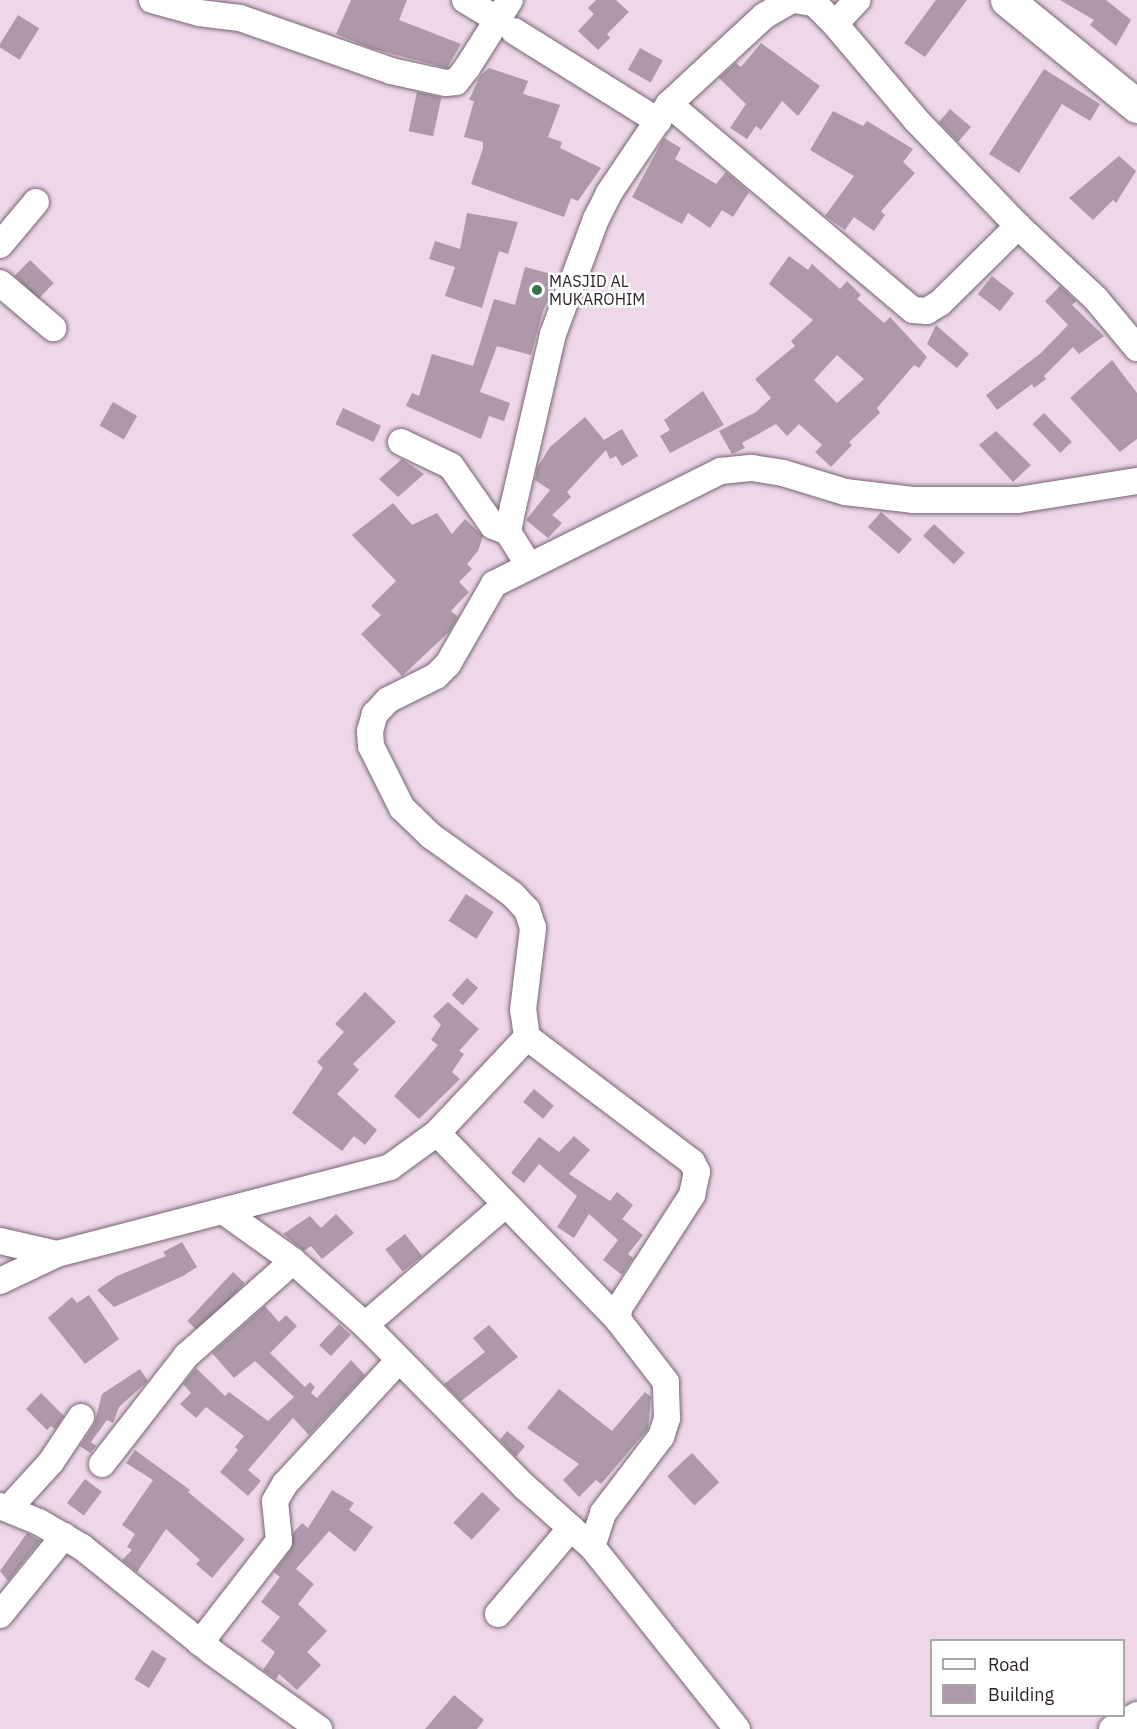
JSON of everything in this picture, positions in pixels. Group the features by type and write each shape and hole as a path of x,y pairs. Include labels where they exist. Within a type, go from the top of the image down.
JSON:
{"main road":[{"path":"1022,4 1137,106"}],"street":[{"path":"152,0 199,13 240,18 392,71 446,83 456,82 507,17"},
{"path":"465,0 507,17 663,112 913,310 927,311 940,303 1018,226"},
{"path":"508,532 537,389 553,334 596,219 663,112 757,21 793,0 813,3 835,24 916,120 1018,226 1096,300 1137,348"},
{"path":"835,24 857,0"},
{"path":"0,245 36,202"},
{"path":"0,283 53,328"},
{"path":"401,442 451,466 493,526 508,532 528,564"},
{"path":"618,1320 623,1299 692,1195 697,1172 692,1162 527,1037 523,1010 533,928 527,910 512,894 431,836 402,808 371,746 370,731 375,714 388,700 436,676 448,664 494,584 528,564 616,526 721,471 752,468 783,473 845,492 913,500 1018,500 1137,481"},
{"path":"0,1281 57,1254 390,1167 437,1133 527,1037"},
{"path":"437,1133 504,1206 618,1320 666,1382 667,1418 661,1437 603,1513 592,1547"},
{"path":"364,1325 504,1206"},
{"path":"223,1211 293,1261 364,1325 398,1362 434,1392 525,1487 592,1547 736,1729"},
{"path":"0,1241 57,1254"},
{"path":"102,1464 186,1356 293,1261"},
{"path":"200,1643 279,1541 275,1501 285,1484 398,1362"},
{"path":"81,1417 51,1462 5,1506 64,1536 200,1643 319,1729"},
{"path":"498,1614 571,1528"},
{"path":"0,1615 64,1536"},
{"path":"1113,1729 1137,1715"}],"building":[{"path":"351,0 407,0 399,20 461,44 447,68 373,49 336,34"},
{"path":"596,0 616,0 629,12 607,34 610,38 598,50 578,31 594,14 588,8"},
{"path":"936,0 967,0 925,57 904,43"},
{"path":"1060,0 1106,0 1131,20 1116,46 1090,25 1094,20"},
{"path":"18,15 39,28 20,60 0,47"},
{"path":"761,43 820,86 798,116 782,101 761,130 756,126 747,139 730,128 746,104 719,78 736,63 741,67"},
{"path":"640,48 663,61 651,82 628,70"},
{"path":"489,68 528,81 523,94 560,105 548,137 562,142 560,148 601,168 578,201 571,198 564,217 471,184 483,142 464,137 474,101 469,100 480,76"},
{"path":"1044,69 1100,104 1090,121 1062,104 1019,173 989,154"},
{"path":"417,92 441,97 433,136 409,131"},
{"path":"950,109 971,127 958,142 939,122"},
{"path":"833,111 863,126 867,121 913,149 903,162 915,173 881,211 885,215 874,231 854,217 845,230 825,216 854,176 810,150"},
{"path":"664,138 681,148 675,159 716,184 726,172 749,192 733,217 722,210 710,228 688,213 682,224 632,197"},
{"path":"1119,156 1136,171 1116,203 1113,200 1093,220 1069,198"},
{"path":"467,213 518,222 508,254 499,251 482,308 445,296 455,267 429,259 435,241 460,249"},
{"path":"789,256 808,270 812,264 840,289 847,281 861,295 857,299 884,323 890,317 927,357 919,368 914,365 877,408 880,413 849,442 852,445 831,467 815,452 822,445 799,424 787,436 776,424 742,443 745,448 732,454 719,431 756,412 771,398 755,379 795,346 791,341 813,320 769,284","holes":["837,355 864,379 837,403 814,380"]},
{"path":"30,260 54,283 38,299 15,276"},
{"path":"525,267 559,276 543,311 531,355 497,346 480,392 510,403 504,421 489,416 481,439 406,406 412,393 419,396 432,354 473,366 494,299 515,305"},
{"path":"992,276 1014,293 1000,311 978,294"},
{"path":"1060,286 1076,301 1072,305 1104,336 1079,354 1073,347 1044,376 1046,379 1034,388 1032,384 997,410 986,395 1041,353 1068,325 1045,301"},
{"path":"936,325 969,354 957,368 927,344"},
{"path":"1112,360 1137,393 1137,439 1120,452 1070,398"},
{"path":"703,391 724,425 670,453 660,436 670,430 664,420"},
{"path":"113,402 137,416 124,439 100,425"},
{"path":"343,408 381,426 373,442 335,424"},
{"path":"1044,413 1072,442 1060,453 1032,424"},
{"path":"585,417 604,440 622,429 638,456 622,466 616,456 610,459 606,450 567,492 571,497 552,515 562,523 548,538 526,520 550,490 535,480 537,468 550,447"},
{"path":"996,431 1031,465 1013,482 979,445"},
{"path":"402,459 424,474 398,497 379,479"},
{"path":"393,503 412,525 437,513 452,534 465,519 483,536 478,551 467,564 472,569 459,582 469,592 451,611 458,617 449,632 402,676 361,634 381,615 371,606 396,581 352,535"},
{"path":"881,512 912,539 899,554 868,527"},
{"path":"934,524 965,553 954,564 923,536"},
{"path":"466,894 494,912 476,939 449,921"},
{"path":"467,978 478,988 463,1005 452,995"},
{"path":"365,992 396,1022 353,1064 359,1070 337,1094 377,1130 365,1145 354,1136 342,1151 292,1113 323,1068 317,1062 344,1032 335,1024"},
{"path":"448,1002 479,1029 459,1051 464,1054 452,1072 460,1079 419,1119 394,1096 438,1045 431,1040 441,1025 433,1016"},
{"path":"534,1089 554,1106 543,1119 523,1102"},
{"path":"574,1136 590,1150 569,1174 610,1201 617,1192 633,1205 622,1219 643,1235 628,1254 633,1258 622,1275 603,1260 618,1240 589,1214 574,1238 557,1227 577,1196 539,1164 524,1183 511,1173 539,1137 559,1152"},
{"path":"336,1214 354,1233 322,1259 311,1246 304,1251 283,1234 310,1216 321,1228"},
{"path":"405,1234 422,1256 403,1271 385,1249"},
{"path":"182,1242 197,1267 183,1276 114,1307 97,1290 117,1276 166,1256 163,1252"},
{"path":"233,1272 245,1283 199,1332 187,1321"},
{"path":"89,1295 119,1339 85,1364 48,1318 72,1297 77,1303"},
{"path":"265,1306 279,1322 286,1315 297,1326 270,1353 305,1387 310,1382 315,1387 311,1393 317,1398 351,1360 365,1375 309,1435 293,1418 248,1470 261,1481 248,1496 220,1472 238,1450 235,1447 244,1436 206,1407 196,1418 180,1404 191,1393 183,1384 196,1368 225,1396 229,1392 268,1421 294,1397 255,1361 234,1378 212,1353"},
{"path":"339,1324 351,1335 331,1356 319,1345"},
{"path":"489,1325 518,1357 461,1401 444,1384 485,1352 473,1338"},
{"path":"140,1369 148,1381 119,1407 113,1423 107,1420 91,1442 96,1446 90,1453 80,1446 94,1425 102,1394"},
{"path":"559,1389 612,1431 645,1392 651,1397 648,1429 601,1484 596,1480 579,1497 563,1480 579,1464 527,1428"},
{"path":"41,1393 64,1416 55,1429 51,1426 47,1430 26,1409"},
{"path":"507,1431 525,1446 516,1457 500,1440"},
{"path":"135,1450 190,1490 188,1492 245,1539 212,1578 196,1564 200,1560 166,1529 137,1572 122,1560 132,1550 127,1547 135,1534 122,1525 153,1480 126,1463"},
{"path":"692,1453 719,1482 694,1505 667,1476"},
{"path":"85,1479 102,1492 84,1516 67,1503"},
{"path":"332,1490 354,1503 349,1510 373,1527 355,1552 329,1531 296,1569 314,1584 298,1604 327,1631 307,1652 321,1665 297,1690 279,1674 276,1679 263,1670 275,1652 261,1641 280,1617 261,1602 280,1577 274,1572 291,1549 293,1533 302,1523 308,1528"},
{"path":"482,1492 500,1509 472,1540 453,1523"},
{"path":"27,1533 40,1541 8,1581 0,1571"},
{"path":"152,1650 167,1659 149,1688 134,1679"},
{"path":"454,1695 484,1720 477,1729 425,1729"}],"place":[{"name":"MASJID AL MUKAROHIM","path":"537,290"}]}
